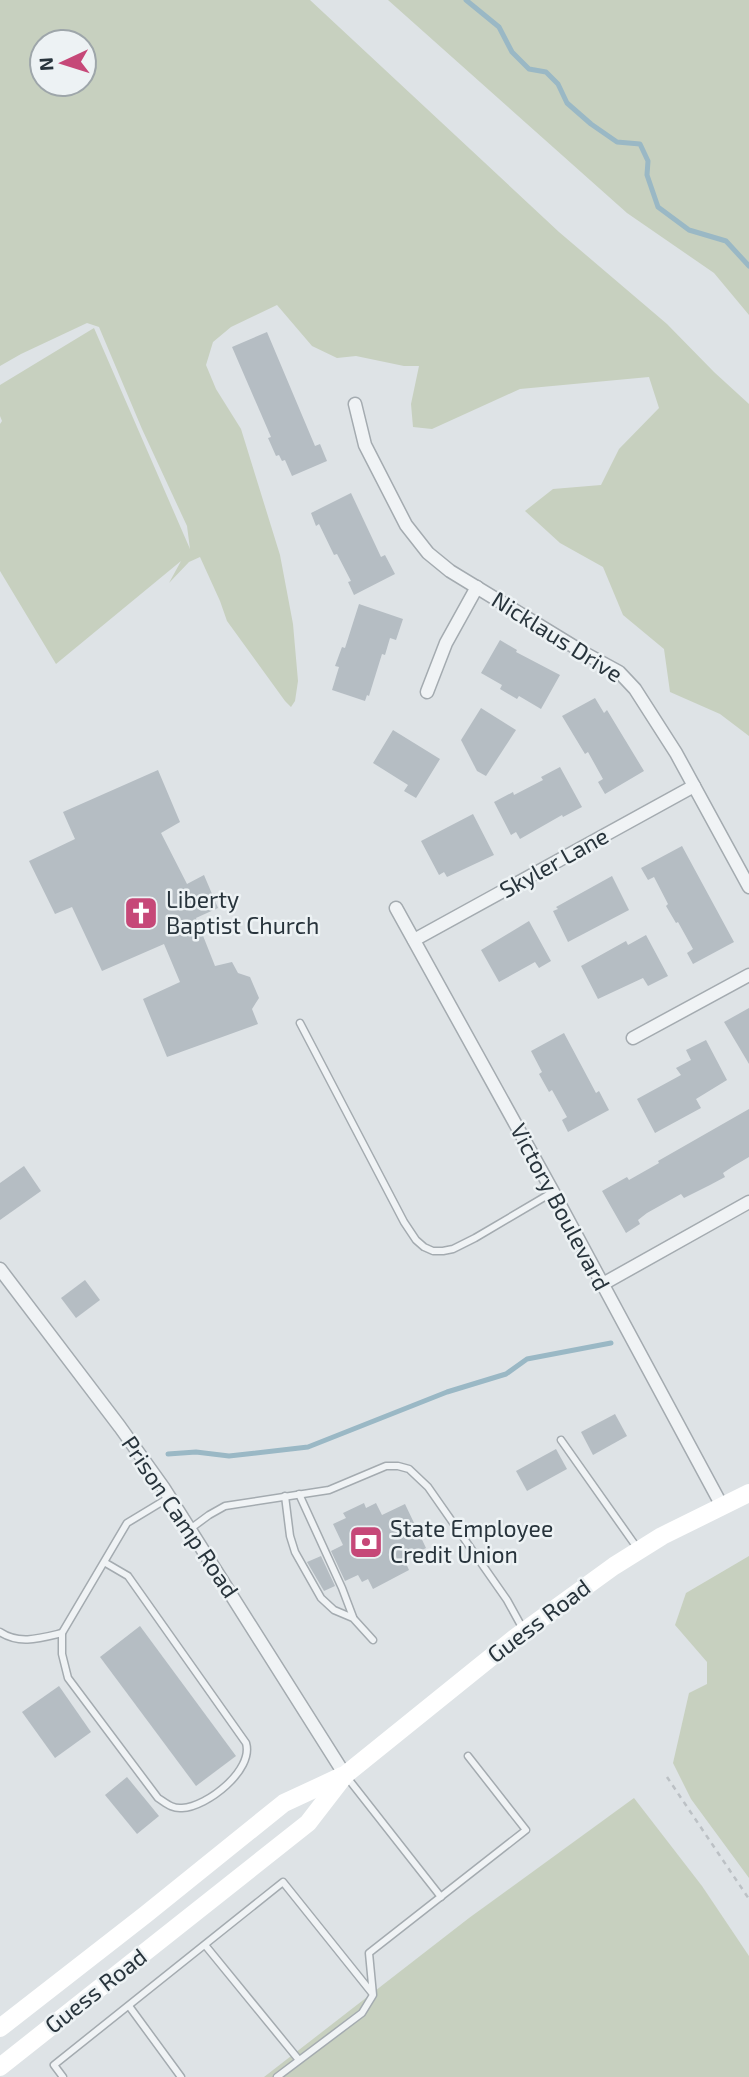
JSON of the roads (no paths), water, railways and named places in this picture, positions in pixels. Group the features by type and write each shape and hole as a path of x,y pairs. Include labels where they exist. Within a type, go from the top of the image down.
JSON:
{"main road":[{"name":"Guess Road","path":"0,2067 308,1823 345,1775 524,1631 639,1550 749,1493"},
{"name":"Guess Road","path":"0,2028 284,1802 345,1775"}],"street":[{"name":"Nicklaus Drive","path":"355,404 365,445 407,525 428,553 450,571 586,654 619,671 635,689 676,753 749,887"},
{"path":"428,692 446,643 477,587"},
{"name":"Skyler Lane","path":"414,940 694,786"},
{"name":"Victory Boulevard","path":"396,908 722,1506"},
{"path":"633,1038 749,975"},
{"path":"601,1285 749,1202"},
{"name":"Prison Camp Road","path":"0,1269 170,1497 345,1775"}],"lane":[{"path":"300,1023 404,1222 424,1247 433,1251 453,1250 553,1192"},
{"path":"561,1440 639,1550"},
{"path":"190,1529 225,1506 329,1490 386,1466 409,1469 428,1487 507,1600 524,1631"},
{"path":"299,1494 353,1618 373,1640"},
{"path":"285,1496 290,1536 295,1552 321,1598 334,1610 353,1618"},
{"path":"104,1562 128,1576 248,1748 245,1759 227,1786 198,1806 172,1808 158,1798 68,1678 62,1654 62,1633 127,1523 170,1497"},
{"path":"0,1632 28,1641 62,1633"},
{"path":"276,2077 362,2013 373,1995 369,1953 526,1830 468,1756"},
{"path":"345,1775 441,1897"},
{"path":"63,2077 54,2065 283,1882 373,1995"},
{"path":"205,1945 299,2060"},
{"path":"128,2006 181,2077"}],"waterway":[{"path":"466,0 499,27 512,52 529,69 546,72 558,84 567,103 591,124 617,142 640,144 648,161 647,175 658,207 689,230 726,241 749,266"},
{"path":"168,1454 196,1452 229,1456 308,1447 447,1392 506,1374 527,1359 611,1343"}],"place":[{"name":"Liberty Baptist Church","path":"141,913"},
{"name":"State Employee Credit Union","path":"366,1542"}]}
